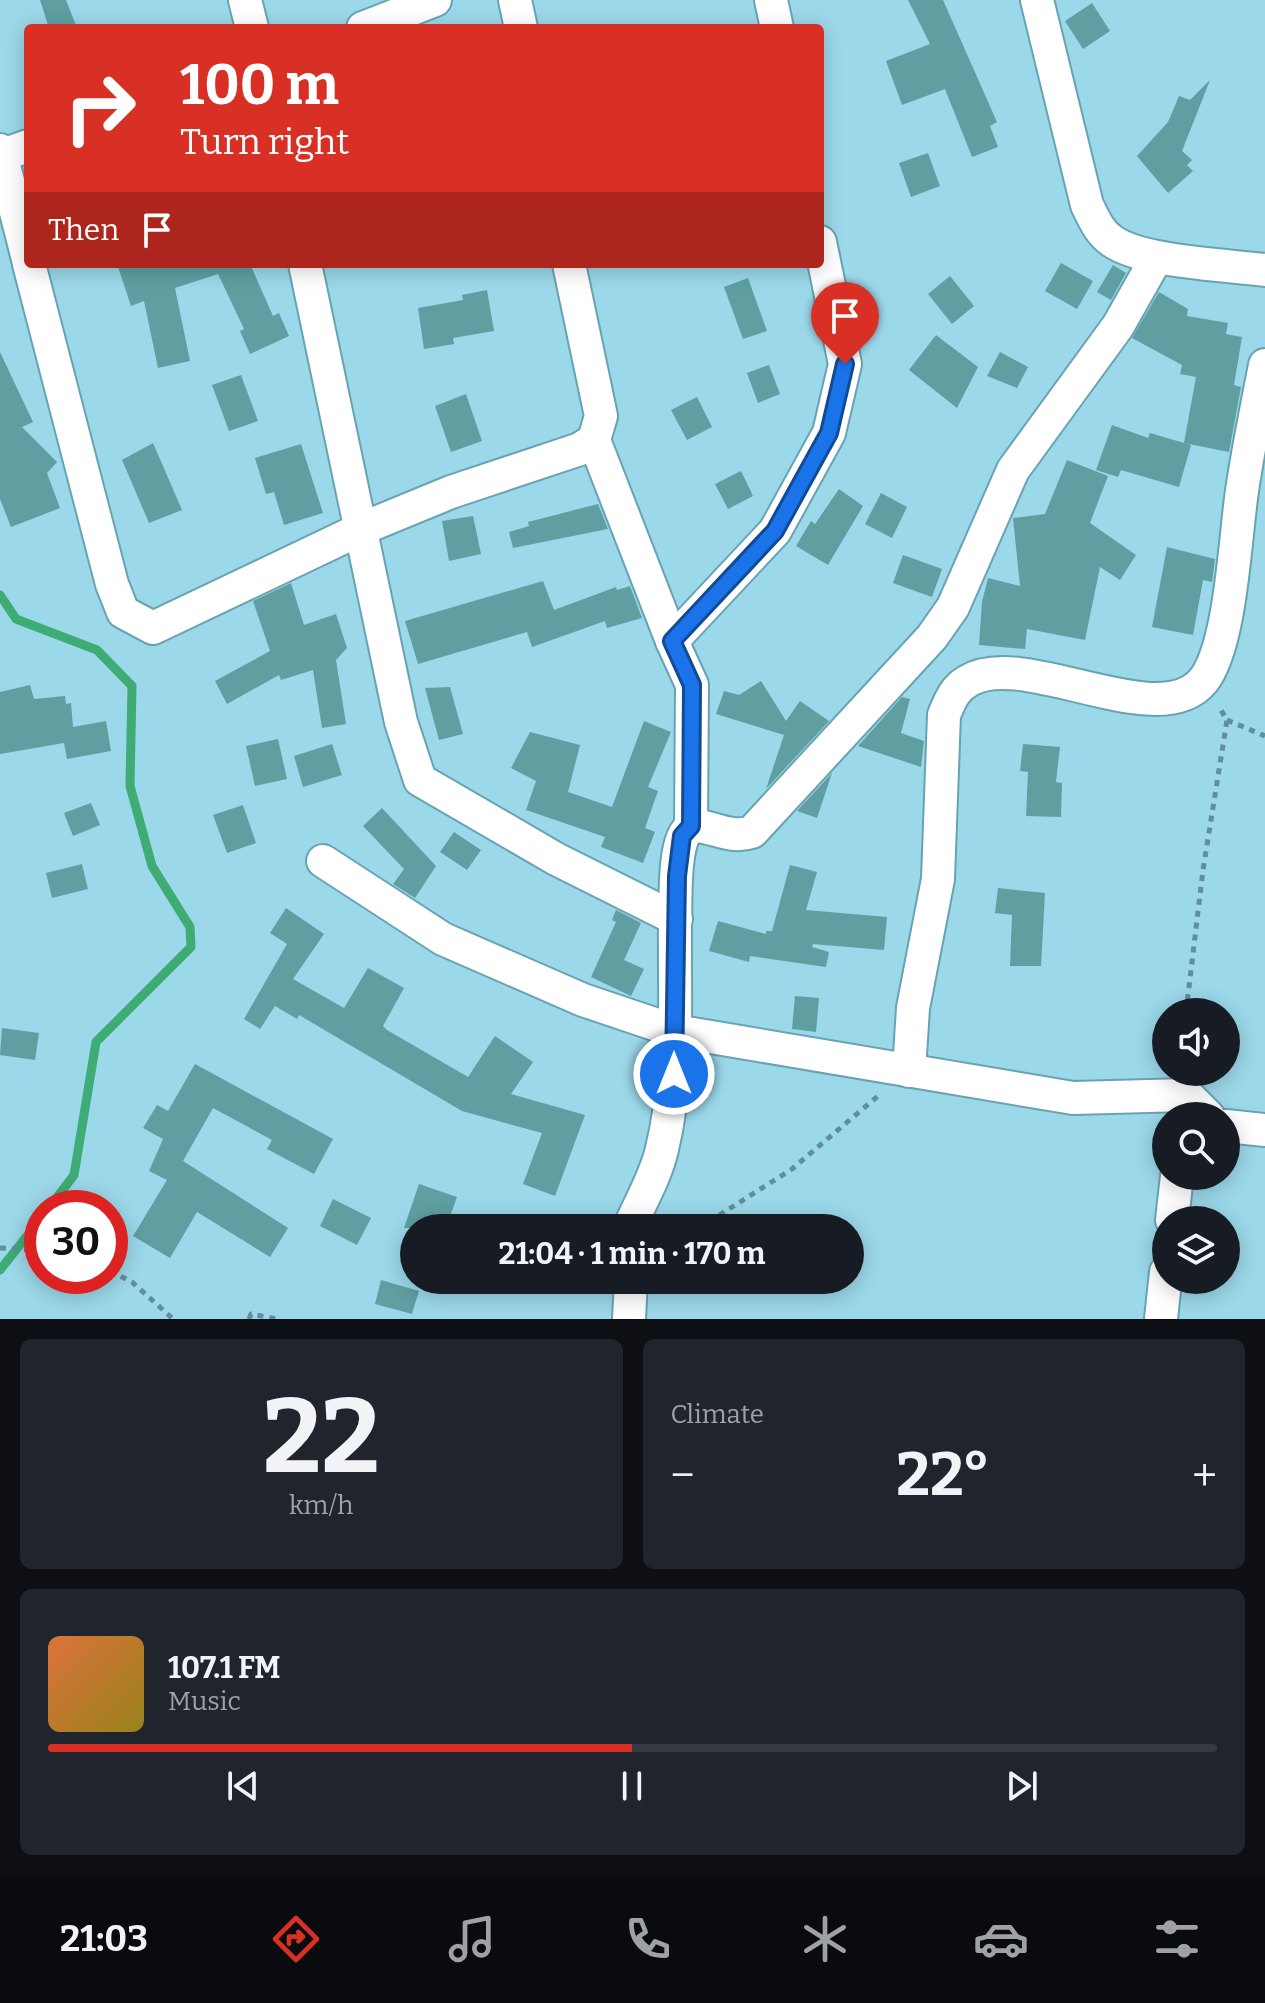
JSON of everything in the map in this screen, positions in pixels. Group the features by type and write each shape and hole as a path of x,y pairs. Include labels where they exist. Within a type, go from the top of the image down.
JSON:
{"street":[{"path":"245,0 251,24"},
{"path":"373,24 435,0"},
{"path":"515,0 520,24"},
{"path":"771,0 776,24"},
{"path":"1037,0 1087,205 1098,228 1113,243 1157,257 1265,270"},
{"path":"7,152 24,237"},
{"path":"691,826 703,825 737,837 752,832 932,637 953,607 1013,470 1118,326 1157,257"},
{"path":"672,641 775,531 829,433 845,364 824,262"},
{"path":"31,268 112,584 123,612 153,628 361,529 451,492 580,449 594,440"},
{"path":"306,268 401,722 420,780 556,859 676,919"},
{"path":"570,268 601,416 594,440 692,685 691,826 682,836 676,919 674,1074 662,1151 635,1214"},
{"path":"909,1071 913,1008 938,879 943,810 944,715 953,694 969,680 989,674 1068,683 1141,698 1176,697 1202,682 1220,651 1242,488 1265,365"},
{"path":"323,861 443,939 583,1000 675,1031 1073,1098 1152,1105"},
{"path":"1240,1127 1265,1130"},
{"path":"629,1319 630,1294"},
{"path":"1161,1319 1164,1294"}],"path":[{"path":"1202,682 1227,720 1265,736"},
{"path":"1188,998 1203,870 1227,720"},
{"path":"721,1214 792,1169 909,1071"},
{"path":"0,1248 24,1249"},
{"path":"128,1280 173,1319"},
{"path":"249,1319 251,1314 277,1319"}],"building":[{"path":"40,0 66,0 75,24 48,24"},
{"path":"908,0 943,0 997,122 990,126 998,147 972,157 945,89 902,105 886,61 930,44"},
{"path":"1092,3 1110,31 1083,49 1065,21"},
{"path":"1210,80 1182,151 1192,160 1187,165 1193,171 1168,193 1137,156 1168,122 1179,96 1190,100"},
{"path":"928,153 940,186 911,197 899,163"},
{"path":"1061,263 1093,281 1077,309 1045,291"},
{"path":"1113,265 1126,273 1111,300 1097,292"},
{"path":"118,268 252,268 273,316 279,313 289,336 250,354 240,331 244,329 218,274 175,288 190,361 158,368 144,301 131,306"},
{"path":"950,276 974,306 952,324 928,294"},
{"path":"748,278 767,331 743,339 724,287"},
{"path":"487,290 494,331 453,338 454,344 424,349 418,308 463,300 462,295"},
{"path":"1159,292 1188,309 1187,316 1228,323 1226,334 1242,337 1234,385 1241,387 1229,452 1184,443 1196,377 1180,374 1182,365 1132,338"},
{"path":"936,335 978,367 957,408 909,370"},
{"path":"0,352 33,422 22,427 57,462 47,473 60,508 11,527 0,499"},
{"path":"1000,352 1028,367 1017,388 987,376"},
{"path":"769,365 780,394 758,403 747,373"},
{"path":"241,375 258,421 229,431 212,385"},
{"path":"466,394 482,441 451,452 435,406"},
{"path":"697,397 712,427 687,440 671,410"},
{"path":"1112,425 1148,438 1150,433 1191,445 1179,487 1121,470 1118,477 1096,470"},
{"path":"153,443 182,510 149,523 122,460"},
{"path":"301,444 323,513 284,525 274,492 266,494 255,458"},
{"path":"1067,460 1108,476 1090,523 1136,555 1120,580 1100,567 1085,640 1027,629 1025,649 979,645 982,602 988,578 1020,586 1013,518 1045,514"},
{"path":"741,471 753,496 728,509 715,484"},
{"path":"839,489 863,506 828,565 796,546 811,521 815,524"},
{"path":"881,493 907,507 892,538 865,524"},
{"path":"598,504 608,529 513,548 509,532 529,526 528,522"},
{"path":"473,516 481,554 449,561 442,521"},
{"path":"1167,547 1215,559 1212,582 1203,580 1193,635 1152,627"},
{"path":"903,555 942,569 932,597 893,583"},
{"path":"543,581 554,610 616,587 617,590 630,586 642,618 607,628 605,621 532,647 527,632 418,664 405,621"},
{"path":"291,583 304,625 336,614 347,648 336,660 346,724 322,728 313,670 281,680 279,675 227,704 215,681 270,651 253,601"},
{"path":"761,681 786,721 800,701 829,721 766,789 784,735 716,714 724,691 739,695"},
{"path":"30,685 34,699 65,696 66,704 71,703 73,727 106,721 111,751 67,759 64,743 0,754 0,692"},
{"path":"450,687 463,734 439,740 425,688"},
{"path":"902,697 910,699 901,733 924,741 921,767 858,746"},
{"path":"644,721 671,732 648,787 658,791 645,828 655,832 643,863 601,847 605,837 526,810 536,781 511,768 530,732 580,745 568,792 612,807"},
{"path":"278,739 287,779 255,786 246,746"},
{"path":"332,744 342,775 303,787 294,756"},
{"path":"1023,744 1060,747 1056,782 1062,783 1061,817 1026,816 1028,772 1020,771"},
{"path":"832,773 817,818 797,811"},
{"path":"91,803 100,825 73,836 64,813"},
{"path":"243,805 256,843 227,853 213,815"},
{"path":"382,808 436,866 415,898 393,884 404,869 363,826"},
{"path":"454,832 481,850 467,870 440,852"},
{"path":"82,864 88,889 52,898 46,873"},
{"path":"790,865 817,872 806,910 887,917 884,950 813,944 812,947 829,952 826,967 750,956 749,962 709,951 718,921 766,934 766,931 772,931"},
{"path":"998,888 1045,893 1041,966 1010,966 1012,915 995,913"},
{"path":"286,908 324,934 293,979 344,1008 368,968 404,988 383,1026 387,1030 468,1077 495,1036 533,1062 511,1094 585,1115 555,1196 523,1184 542,1133 462,1111 299,1015 297,1019 275,1006 260,1029 244,1019 287,944 270,933"},
{"path":"616,910 641,923 624,960 644,969 631,996 591,977 616,922 612,920"},
{"path":"795,996 819,998 816,1032 792,1029"},
{"path":"2,1028 39,1033 35,1060 0,1055"},
{"path":"195,1064 333,1139 314,1174 267,1149 272,1140 213,1108 183,1161 288,1228 270,1257 197,1212 170,1258 133,1236 167,1180 149,1171 163,1139 143,1128 157,1105 168,1111"},
{"path":"419,1184 457,1197 451,1214 409,1214"},
{"path":"333,1199 371,1218 357,1245 320,1226"},
{"path":"381,1280 400,1286 400,1294 418,1294 412,1314 375,1304"}],"waterway":[{"path":"0,595 16,619 97,650 132,686 130,786 152,866 190,927 191,947 96,1042 74,1175 63,1190"},
{"path":"0,1270 24,1240"}],"route":[{"path":"674,1074 677,876 682,836 691,826 692,685 672,641 775,531 829,433 845,364"}]}
